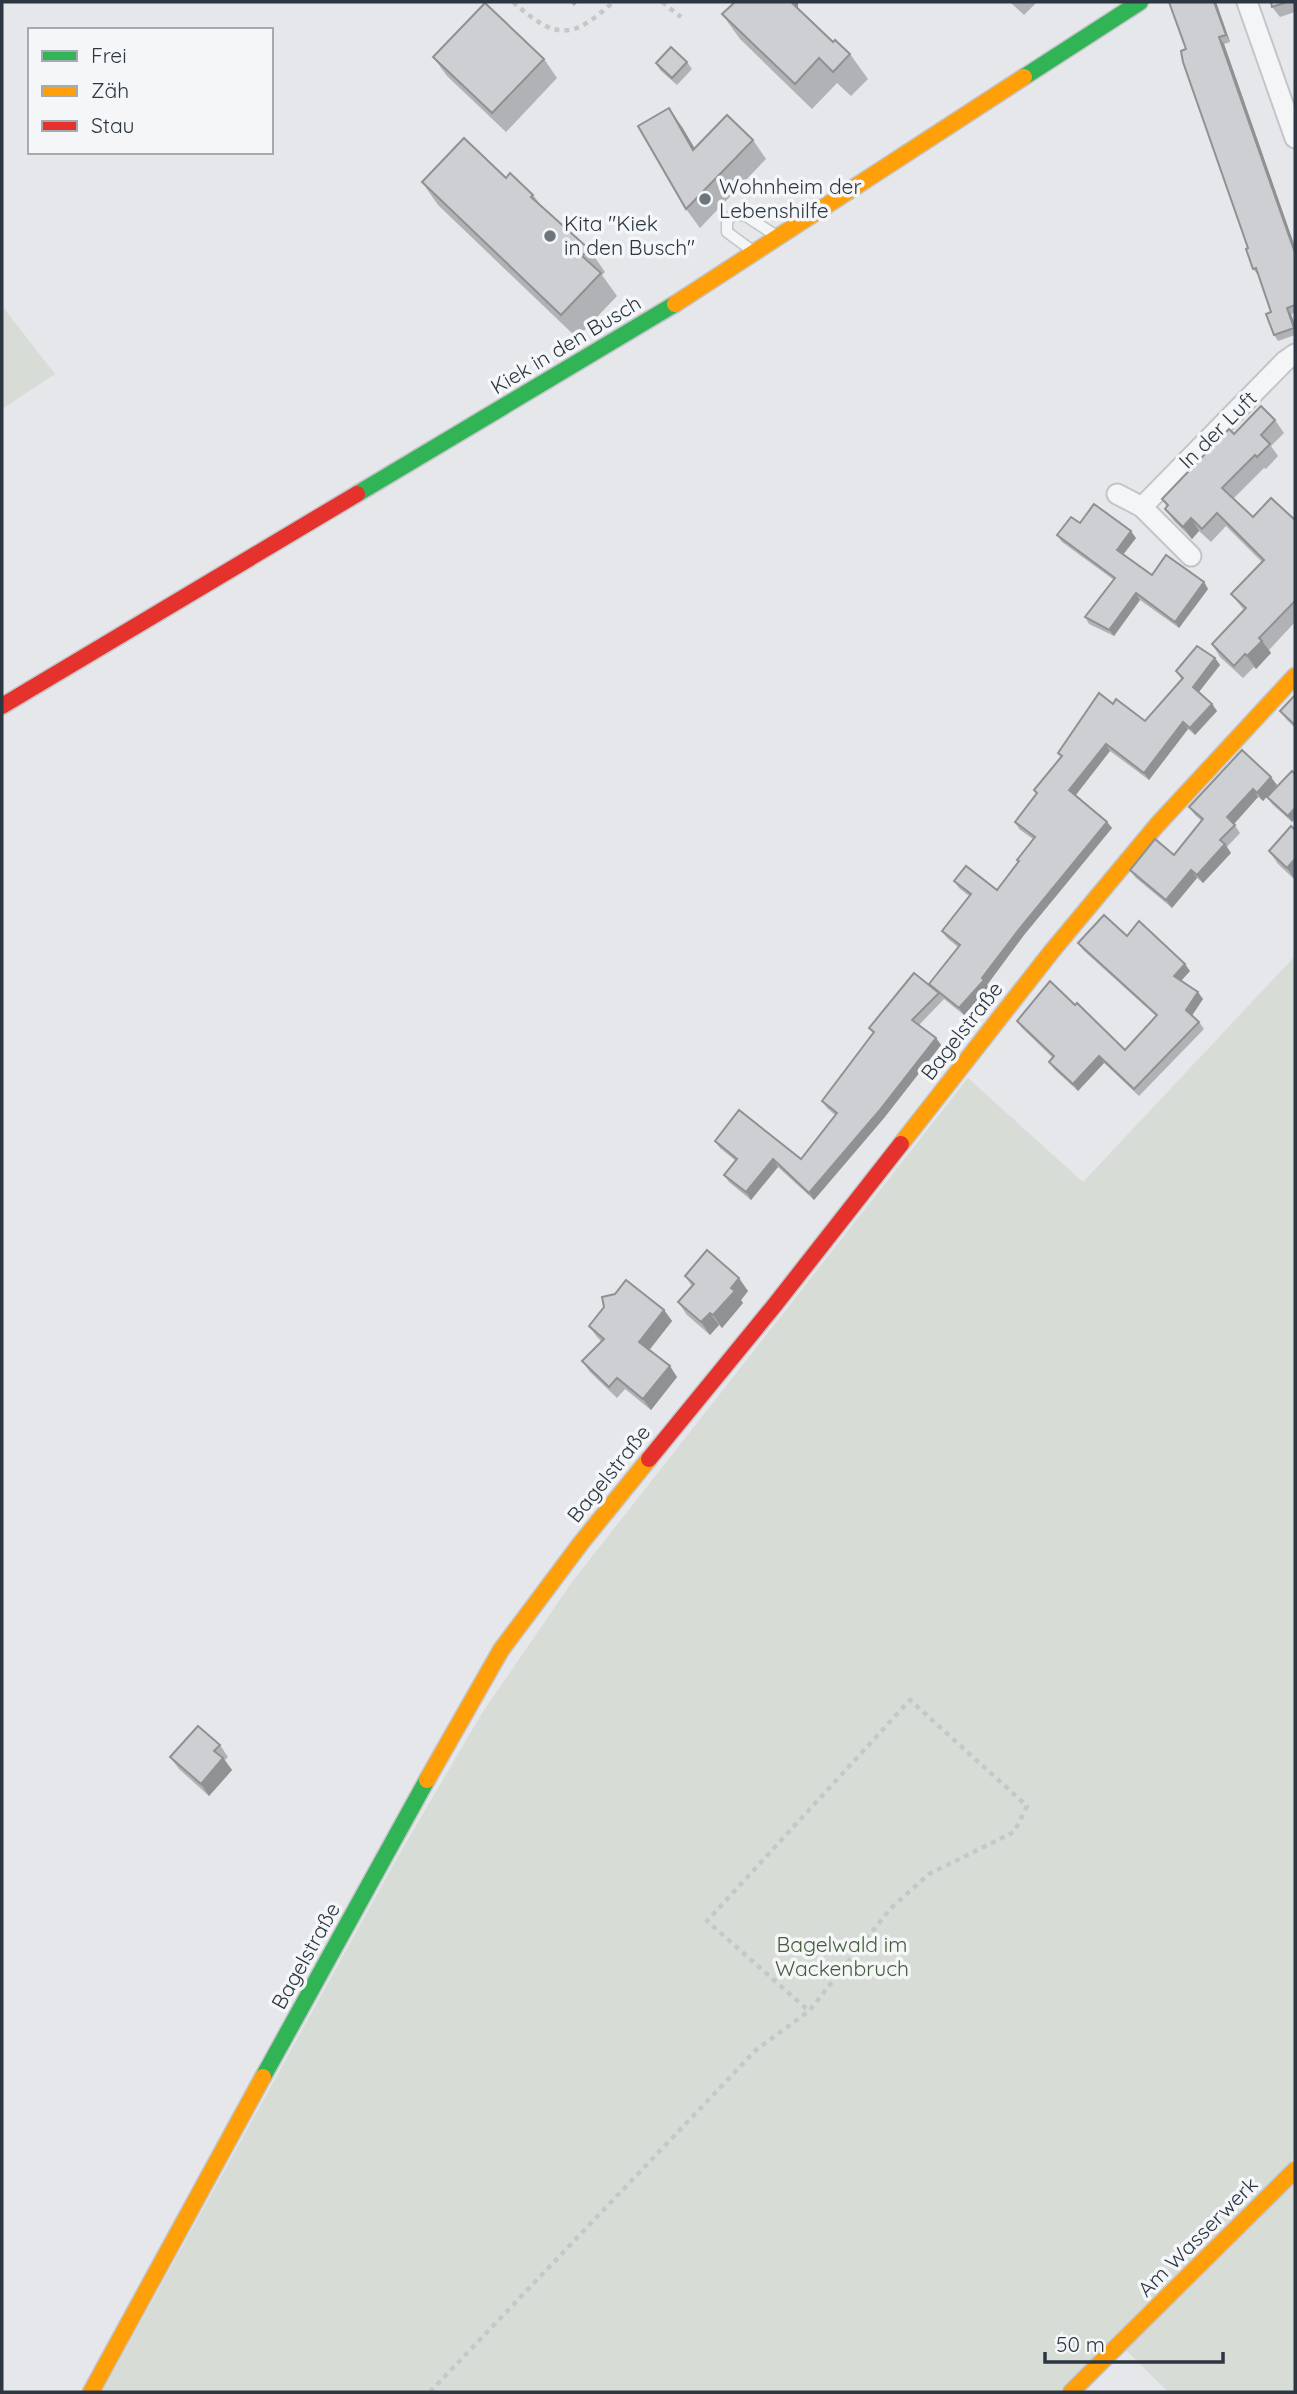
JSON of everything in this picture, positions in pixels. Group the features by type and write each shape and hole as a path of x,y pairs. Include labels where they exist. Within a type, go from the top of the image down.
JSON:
{"street":[{"name":"Kiek in den Busch","path":"2,706 658,316 1140,2"},
{"path":"1247,2 1295,138"},
{"name":"In der Luft","path":"1142,507 1284,361 1295,354"},
{"path":"1118,494 1142,507 1191,556"},
{"name":"Bagelstraße","path":"91,2392 391,1844 501,1650 581,1543 774,1306 1052,951 1157,825 1295,676"},
{"name":"Am Wasserwerk","path":"1070,2392 1295,2170"}],"lane":[{"path":"755,252 727,232 727,221 734,214 746,216 778,237"}],"path":[{"path":"513,2 535,21 562,32 592,21 613,2"},
{"path":"662,2 681,17"},
{"path":"430,2392 756,2050 809,2011 900,1900 929,1874 1014,1832 1027,1806 910,1700 707,1921 809,2011"}],"green space":[{"path":"2,306 55,374 2,409"},
{"name":"Bagelwald im Wackenbruch","path":"1295,956 1295,2157 1064,2392 102,2392 397,1858 482,1713 572,1582 968,1078 1083,1182"},
{"path":"1295,2180 1295,2392 1168,2392 1125,2349"}],"building":[{"path":"735,2 791,2 833,42 835,40 850,54 833,72 819,58 795,84 722,14"},
{"path":"1169,2 1214,2 1226,35 1219,37 1295,253 1295,305 1287,308 1294,328 1274,335 1266,314 1271,312 1256,268 1253,269 1183,62 1181,51 1186,49"},
{"path":"1271,2 1287,2 1272,7"},
{"path":"485,3 544,59 492,113 433,57"},
{"path":"671,47 687,62 672,78 656,63"},
{"path":"669,108 693,150 727,115 753,140 686,209 638,126"},
{"path":"464,138 506,178 510,173 533,195 531,197 589,249 582,256 601,273 561,315 422,182"},
{"path":"1261,406 1275,420 1261,435 1270,444 1222,488 1253,517 1271,498 1295,520 1295,601 1259,638 1262,641 1234,666 1212,644 1246,608 1231,594 1264,560 1217,513 1202,529 1191,518 1183,527 1165,509 1168,505 1162,499 1229,429 1234,434"},
{"path":"1094,504 1131,531 1117,550 1152,575 1166,555 1204,582 1175,622 1136,593 1109,630 1085,617 1115,578 1057,535 1071,517 1080,523"},
{"path":"1197,646 1215,658 1193,687 1212,704 1190,728 1183,722 1144,773 1106,744 1069,790 1107,822 1020,928 982,978 984,980 959,1008 929,984 960,945 942,931 971,894 954,881 966,866 997,890 1035,837 1015,822 1037,793 1034,790 1062,756 1058,753 1099,693 1113,704 1116,699 1145,721 1183,678 1176,671"},
{"path":"1295,695 1295,725 1280,711"},
{"path":"1242,750 1271,777 1257,793 1253,789 1227,817 1235,825 1220,840 1225,844 1197,875 1191,870 1166,900 1130,870 1155,839 1174,855 1203,819 1189,807"},
{"path":"1292,771 1295,774 1295,808 1288,816 1267,797"},
{"path":"1291,826 1295,830 1295,859 1287,868 1269,851"},
{"path":"1104,915 1127,936 1139,921 1185,964 1174,976 1198,992 1186,1010 1199,1022 1134,1089 1099,1056 1073,1084 1049,1062 1054,1056 1017,1021 1050,981 1125,1050 1157,1015 1078,943"},
{"path":"914,973 939,993 912,1020 936,1038 879,1111 809,1193 773,1159 746,1192 724,1175 737,1159 715,1141 739,1110 801,1159 837,1113 822,1101 874,1032 869,1028"},
{"path":"707,1250 739,1278 731,1288 735,1291 713,1315 710,1313 701,1322 678,1302 694,1284 685,1276"},
{"path":"626,1280 664,1310 639,1342 670,1366 643,1399 617,1378 609,1387 582,1361 604,1339 589,1326 604,1307 602,1297 615,1294"},
{"path":"198,1726 220,1745 214,1751 223,1758 201,1784 170,1757"}],"traffic: fast":[{"path":"1024,77 1140,2"},
{"path":"357,494 675,304"},
{"path":"263,2077 427,1780"}],"traffic: slow":[{"path":"675,304 1024,77"},
{"path":"901,1144 1052,951 1157,825 1295,676"},
{"path":"427,1780 501,1650 581,1543 649,1459"},
{"path":"91,2392 263,2077"},
{"path":"1071,2392 1295,2170"}],"traffic: jam":[{"path":"2,706 357,494"},
{"path":"649,1459 901,1144"}],"place":[{"name":"Wohnheim der Lebenshilfe","path":"705,199"},
{"name":"Kita \"Kiek in den Busch\"","path":"550,236"}]}
